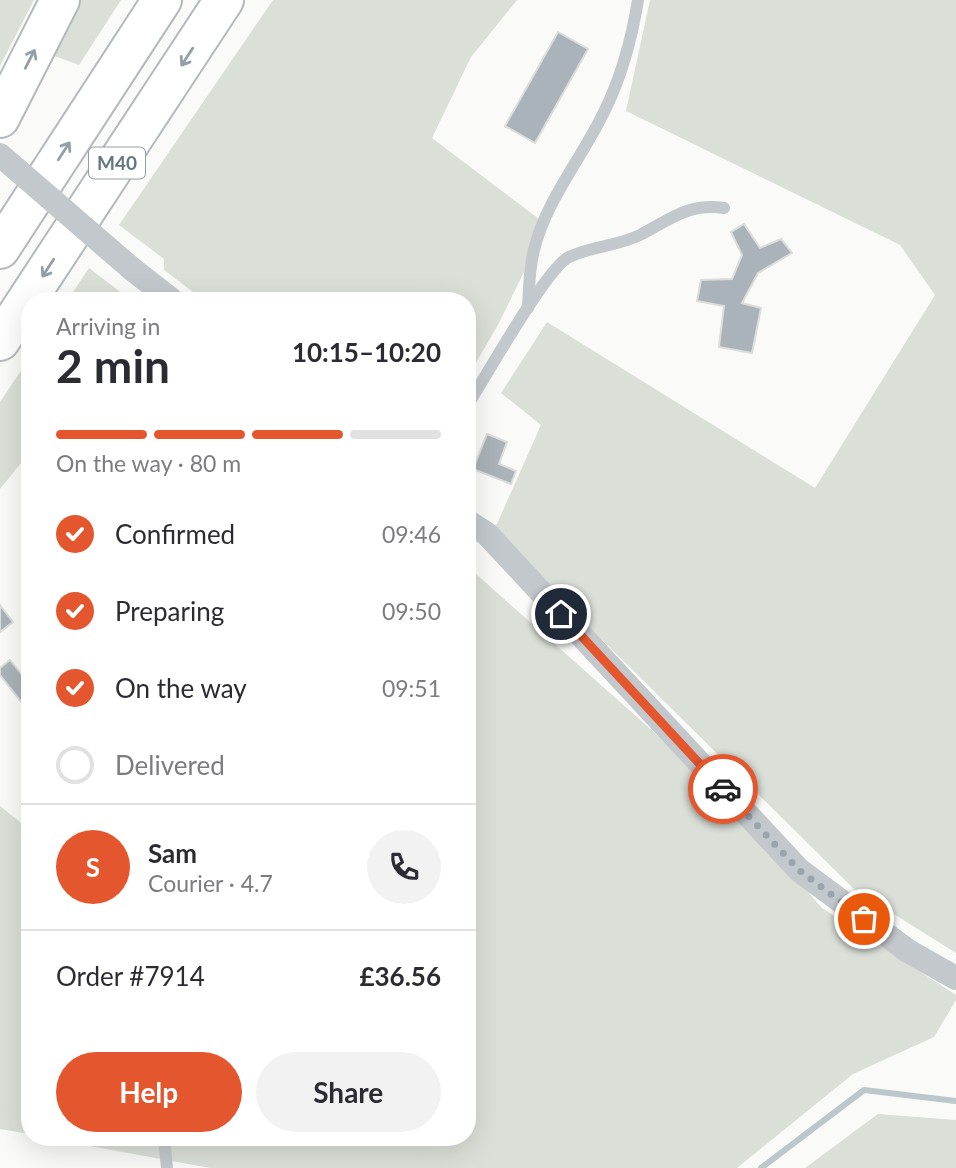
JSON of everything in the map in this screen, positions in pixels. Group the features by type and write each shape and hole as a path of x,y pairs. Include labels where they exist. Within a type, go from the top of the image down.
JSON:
{"highway":[{"path":"0,118 60,0"},
{"name":"M40","path":"0,250 162,0"},
{"name":"M40","path":"32,292 224,0"},
{"name":"M40","path":"0,341 21,309"}],"street":[{"path":"0,155 161,292"},
{"path":"476,527 487,534 799,870 908,951 956,978"}],"lane":[{"path":"527,308 534,248 562,188 605,111 635,21 638,0"},
{"path":"476,391 527,308 566,258 624,242 681,211 707,205 724,208"},
{"path":"165,1146 167,1168"}],"shaded area":[{"path":"0,0 34,0 0,66"},
{"path":"78,0 121,0 79,65 52,55"},
{"path":"273,0 517,0 471,57 432,138 547,225 498,325 476,363 476,292 193,292 164,270 164,259 119,225"},
{"path":"650,0 956,0 956,953 854,889 489,528 497,524 541,425 501,393 547,322 815,488 935,295 900,245 626,111"},
{"path":"89,268 120,292 73,292"},
{"path":"21,370 21,463 0,489 0,402"},
{"path":"476,574 655,733 759,835 822,908 956,995 956,1000 934,1037 853,1074 737,1168 210,1168 90,1146 476,1146"},
{"path":"0,806 21,823 21,1132 0,1129"},
{"path":"878,1114 956,1120 956,1168 805,1168"}],"building":[{"path":"558,32 588,49 535,143 505,126"},
{"path":"744,224 760,248 781,239 792,253 758,273 742,303 761,308 752,353 719,347 724,306 697,301 701,280 732,279 742,255 731,232"},
{"path":"487,434 507,442 499,464 516,471 511,484 476,470 476,462"},
{"path":"0,605 13,622 0,632"},
{"path":"10,660 21,674 21,702 0,675 0,668"}],"waterway":[{"path":"761,1168 864,1090 956,1101"}],"way so far":[{"path":"723,789 799,870 864,919"}],"route":[{"path":"561,614 723,789"}]}
